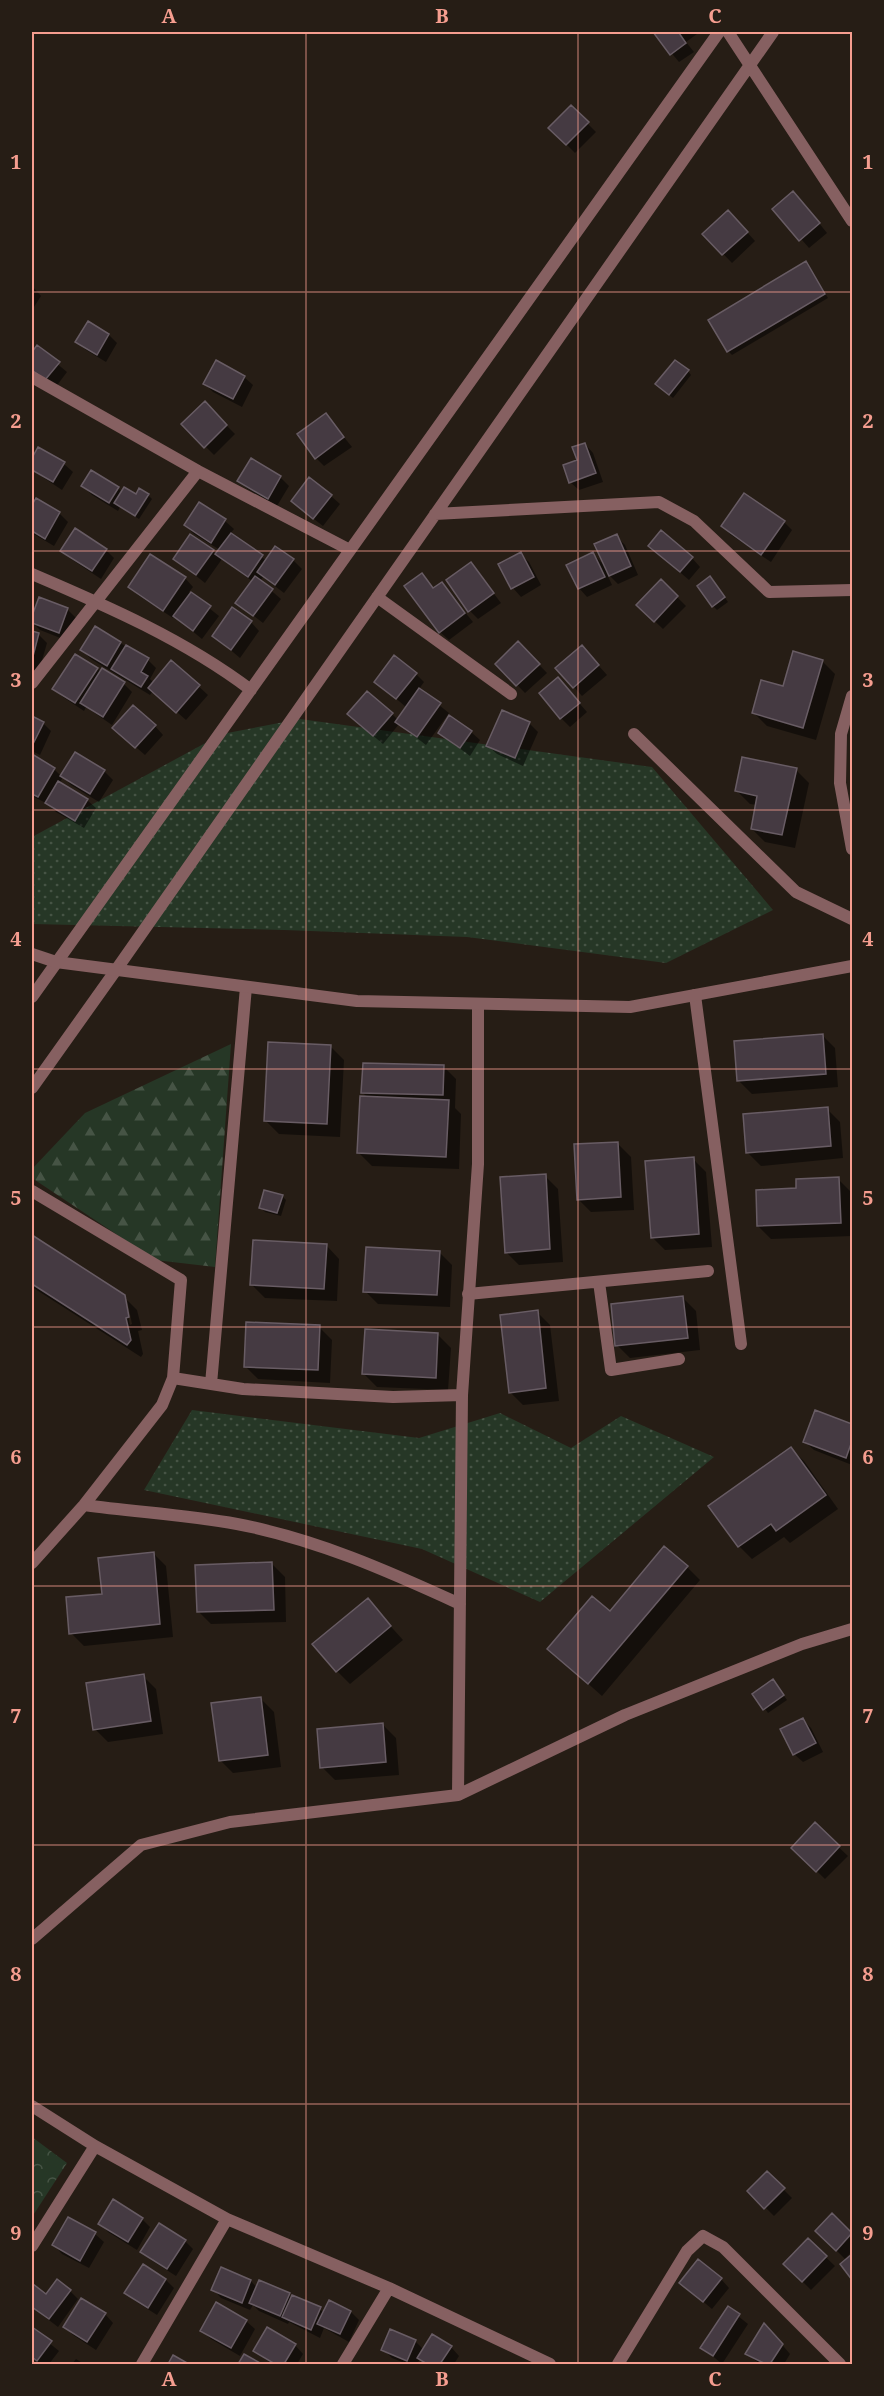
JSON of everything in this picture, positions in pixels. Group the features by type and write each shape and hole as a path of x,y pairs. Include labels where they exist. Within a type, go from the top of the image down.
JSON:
{"street":[{"path":"32,998 719,32"},
{"path":"728,32 852,221"},
{"path":"32,1088 773,32"},
{"path":"32,377 198,471 350,550"},
{"path":"32,683 198,471"},
{"path":"435,513 659,502 694,521 769,592 852,590"},
{"path":"32,574 95,601 215,663 251,690"},
{"path":"377,597 511,694"},
{"path":"852,696 841,734 840,783 852,849"},
{"path":"634,734 796,892 852,919"},
{"path":"32,954 56,962 357,1001 478,1005 630,1007 852,966"},
{"path":"211,1384 246,987"},
{"path":"695,995 741,1344"},
{"path":"458,1795 462,1395 478,1164 478,1005"},
{"path":"32,1191 181,1280 173,1378 162,1405 84,1505 32,1563"},
{"path":"468,1294 708,1271"},
{"path":"599,1282 612,1370 679,1359"},
{"path":"173,1378 243,1389 381,1396 462,1395"},
{"path":"84,1505 237,1524 280,1534 368,1563 460,1604"},
{"path":"32,1939 141,1845 230,1822 458,1795 626,1715 802,1644 852,1629"},
{"path":"32,2106 95,2146 227,2219 389,2288 550,2364"},
{"path":"32,2246 95,2146"},
{"path":"142,2364 227,2219"},
{"path":"618,2364 687,2251 703,2236 723,2247 840,2364"},
{"path":"343,2364 389,2288"}],"green space":[{"path":"300,719 652,767 773,910 666,963 467,937 32,924 32,837 222,734"},
{"path":"231,1044 215,1267 155,1260 32,1178 32,1169 85,1113"},
{"path":"192,1410 419,1438 500,1413 571,1448 621,1416 714,1457 540,1602 422,1549 144,1490"},
{"path":"32,2137 67,2163 32,2217"}],"building":[{"path":"653,32 681,32 679,33 686,43 670,55"},
{"path":"571,105 589,122 566,145 548,128"},
{"path":"793,191 820,223 799,241 772,209"},
{"path":"728,210 748,232 722,255 702,234"},
{"path":"806,261 825,294 727,352 708,320"},
{"path":"88,321 109,334 97,355 75,342"},
{"path":"37,345 60,362 45,380 32,370 32,352"},
{"path":"216,360 245,376 233,399 203,384"},
{"path":"675,360 689,370 669,395 655,384"},
{"path":"205,401 227,425 204,448 181,424"},
{"path":"326,413 344,437 315,459 297,434"},
{"path":"585,443 596,473 569,483 563,465 577,460 572,447"},
{"path":"38,447 65,462 53,482 32,470 32,458"},
{"path":"251,458 281,476 268,499 237,481"},
{"path":"91,470 119,487 109,503 81,486"},
{"path":"309,477 332,495 313,519 291,501"},
{"path":"124,487 136,494 139,488 149,494 135,516 114,503"},
{"path":"744,493 785,521 761,555 721,526"},
{"path":"36,498 60,512 45,539 32,531 32,505"},
{"path":"199,502 226,519 211,543 184,525"},
{"path":"75,528 107,549 92,571 60,551"},
{"path":"661,530 693,557 680,572 648,546"},
{"path":"231,533 263,555 248,577 215,554"},
{"path":"190,534 214,550 196,575 173,559"},
{"path":"617,534 631,566 609,576 594,544"},
{"path":"275,546 294,559 275,585 257,572"},
{"path":"521,552 534,577 511,589 498,564"},
{"path":"593,552 605,577 578,589 566,565"},
{"path":"150,554 186,577 163,611 128,587"},
{"path":"471,562 494,593 468,612 446,580"},
{"path":"422,573 433,588 442,582 465,613 439,633 404,586"},
{"path":"255,576 273,589 253,616 235,603"},
{"path":"710,576 725,597 712,607 697,586"},
{"path":"661,579 678,596 654,622 636,605"},
{"path":"191,592 211,606 193,631 173,616"},
{"path":"39,597 68,608 59,633 32,623 32,616"},
{"path":"232,607 252,621 231,650 212,636"},
{"path":"95,626 121,642 107,666 80,650"},
{"path":"32,631 39,633 32,660"},
{"path":"518,641 540,664 516,686 495,664"},
{"path":"126,645 149,658 141,672 148,676 141,687 111,669"},
{"path":"582,645 599,665 573,688 555,668"},
{"path":"793,651 823,660 803,728 752,713 761,680 783,686"},
{"path":"75,654 98,668 75,703 52,689"},
{"path":"394,655 417,673 396,699 374,682"},
{"path":"171,660 200,685 176,713 148,688"},
{"path":"102,668 125,682 103,717 80,703"},
{"path":"558,677 580,703 560,719 539,693"},
{"path":"419,688 441,703 417,737 395,722"},
{"path":"367,691 393,713 373,736 347,714"},
{"path":"133,705 156,725 135,748 112,728"},
{"path":"502,710 530,722 515,758 486,746"},
{"path":"449,715 472,731 460,748 438,733"},
{"path":"32,716 44,722 32,746"},
{"path":"75,752 105,770 90,794 60,776"},
{"path":"32,754 55,768 38,797 32,794"},
{"path":"742,757 797,768 782,835 751,829 757,796 735,791"},
{"path":"58,781 88,799 75,821 45,803"},
{"path":"823,1034 826,1074 737,1081 734,1041"},
{"path":"268,1042 331,1045 327,1124 264,1121"},
{"path":"363,1063 444,1065 443,1095 361,1093"},
{"path":"360,1096 449,1100 446,1157 357,1153"},
{"path":"828,1107 831,1146 746,1153 743,1114"},
{"path":"618,1142 621,1197 577,1200 574,1144"},
{"path":"694,1157 699,1234 651,1238 645,1161"},
{"path":"546,1174 550,1249 505,1253 500,1177"},
{"path":"839,1177 841,1223 757,1226 756,1190 796,1188 796,1179"},
{"path":"264,1190 283,1195 277,1213 259,1208"},
{"path":"32,1235 125,1295 129,1317 126,1318 131,1340 127,1345 32,1284"},
{"path":"253,1240 327,1244 324,1289 250,1285"},
{"path":"366,1247 440,1251 437,1295 363,1292"},
{"path":"683,1296 688,1338 615,1346 611,1304"},
{"path":"538,1310 546,1388 509,1393 500,1315"},
{"path":"246,1322 320,1325 318,1370 244,1367"},
{"path":"365,1329 438,1333 436,1378 362,1374"},
{"path":"815,1410 852,1424 852,1441 846,1458 803,1442"},
{"path":"791,1447 826,1495 776,1531 771,1524 738,1547 708,1506"},
{"path":"664,1546 688,1566 588,1684 547,1649 592,1596 610,1611"},
{"path":"154,1552 160,1624 69,1634 66,1597 102,1594 98,1558"},
{"path":"272,1562 274,1610 197,1612 195,1565"},
{"path":"368,1598 391,1626 336,1672 312,1644"},
{"path":"144,1674 151,1721 93,1730 86,1683"},
{"path":"773,1679 784,1695 763,1710 752,1694"},
{"path":"261,1697 268,1755 219,1761 211,1703"},
{"path":"803,1718 816,1743 793,1755 780,1729"},
{"path":"383,1723 386,1762 320,1768 317,1729"},
{"path":"815,1822 840,1846 816,1872 791,1848"},
{"path":"767,2171 785,2188 764,2209 747,2191"},
{"path":"113,2199 143,2218 128,2242 98,2224"},
{"path":"832,2213 852,2233 836,2251 815,2231"},
{"path":"68,2217 96,2232 80,2261 52,2245"},
{"path":"159,2223 186,2240 167,2269 140,2252"},
{"path":"808,2238 827,2256 802,2282 783,2264"},
{"path":"852,2254 852,2280 840,2264"},
{"path":"698,2259 722,2278 703,2302 679,2283"},
{"path":"143,2264 166,2279 148,2308 124,2293"},
{"path":"221,2267 251,2280 242,2303 211,2290"},
{"path":"57,2279 71,2290 49,2319 32,2307 32,2287 33,2284 46,2294"},
{"path":"259,2280 290,2293 280,2316 249,2303"},
{"path":"292,2295 321,2307 311,2330 282,2317"},
{"path":"81,2298 106,2313 87,2342 63,2327"},
{"path":"329,2300 351,2311 340,2334 317,2324"},
{"path":"216,2302 247,2320 231,2348 200,2331"},
{"path":"728,2306 740,2314 713,2356 700,2348"},
{"path":"764,2323 783,2344 770,2364 745,2354"},
{"path":"32,2327 52,2341 37,2361 32,2357"},
{"path":"267,2327 296,2344 284,2364 275,2364 253,2351"},
{"path":"390,2329 416,2340 407,2361 381,2350"},
{"path":"432,2334 452,2346 440,2364 427,2364 417,2358"},
{"path":"244,2354 262,2364 238,2364"},
{"path":"173,2355 189,2364 168,2364"}]}
